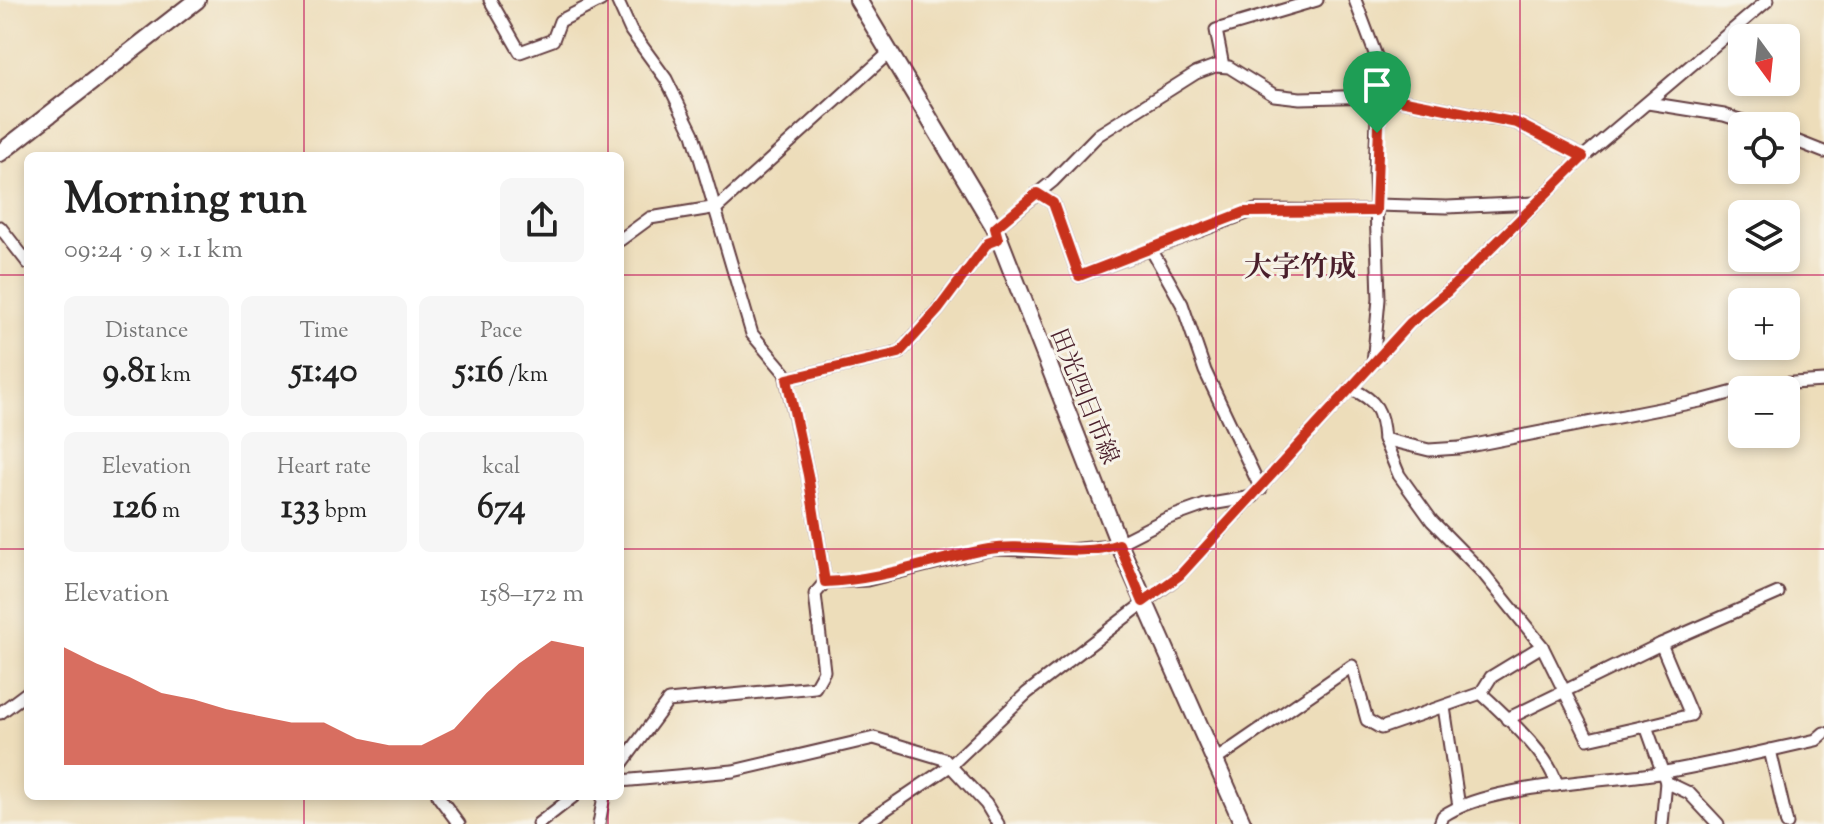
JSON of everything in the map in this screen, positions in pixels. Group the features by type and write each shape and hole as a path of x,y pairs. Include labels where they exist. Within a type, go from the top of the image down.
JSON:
{"main road":[{"path":"0,153 197,0"},
{"name":"田光四日市線","path":"858,0 996,234 1143,602 1243,824"}],"street":[{"path":"490,0 520,52 549,43 555,38 560,21 601,0"},
{"path":"617,0 631,31 666,79 693,134 718,207 752,334 778,361 787,379 808,475 825,582"},
{"path":"1223,66 1216,30 1317,0"},
{"path":"1355,0 1379,64 1376,208 1379,299 1373,364"},
{"path":"864,824 950,766 1027,693 1180,575 1410,323 1447,292 1583,157 1768,0"},
{"path":"624,237 650,218 718,207 890,52"},
{"path":"787,379 899,353 938,310 988,243 1037,193 1107,128 1196,73 1223,66 1274,95 1300,98 1380,96 1517,123 1583,157"},
{"path":"1648,103 1728,116"},
{"path":"1800,143 1824,152"},
{"path":"1037,193 1053,203 1079,276 1255,210 1535,203"},
{"path":"0,227 24,258"},
{"path":"1151,249 1182,304 1205,371 1257,493"},
{"path":"1384,439 1429,450 1459,448 1700,401 1760,385 1824,381"},
{"path":"1351,389 1371,397 1379,407 1384,439 1399,475 1432,521 1484,574 1542,646 1588,739 1691,715 1661,644"},
{"path":"624,761 668,701 815,687 824,671 815,594 825,582 867,580 992,549 1056,551 1119,544 1166,519 1205,505 1257,493"},
{"path":"1507,719 1661,644 1778,593"},
{"path":"1214,761 1352,666 1367,720 1381,728 1481,693 1491,677 1542,646"},
{"path":"1481,693 1555,775 1557,785"},
{"path":"0,713 24,695"},
{"path":"1444,707 1459,807"},
{"path":"1646,726 1664,778 1662,824"},
{"path":"1440,824 1443,816 1459,807 1520,790 1664,778 1816,740 1824,733"},
{"path":"624,781 733,771 874,738 938,756 986,804 998,824"},
{"path":"1770,750 1787,824"},
{"path":"1664,778 1689,793 1718,824"},
{"path":"441,800 459,824"},
{"path":"538,824 569,800"},
{"path":"599,824 603,800"}],"district":[{"name":"大字竹成","path":"1300,266"}],"route":[{"path":"1380,96 1517,123 1583,157 1447,292 1410,323 1231,523 1157,594 1143,602 1119,544 1056,551 992,549 867,580 825,582 808,475 787,379 905,349 988,243 998,239 995,228 1003,225 1023,202 1037,193 1053,203 1079,276 1245,212 1376,211 1377,133 1380,96"}]}
